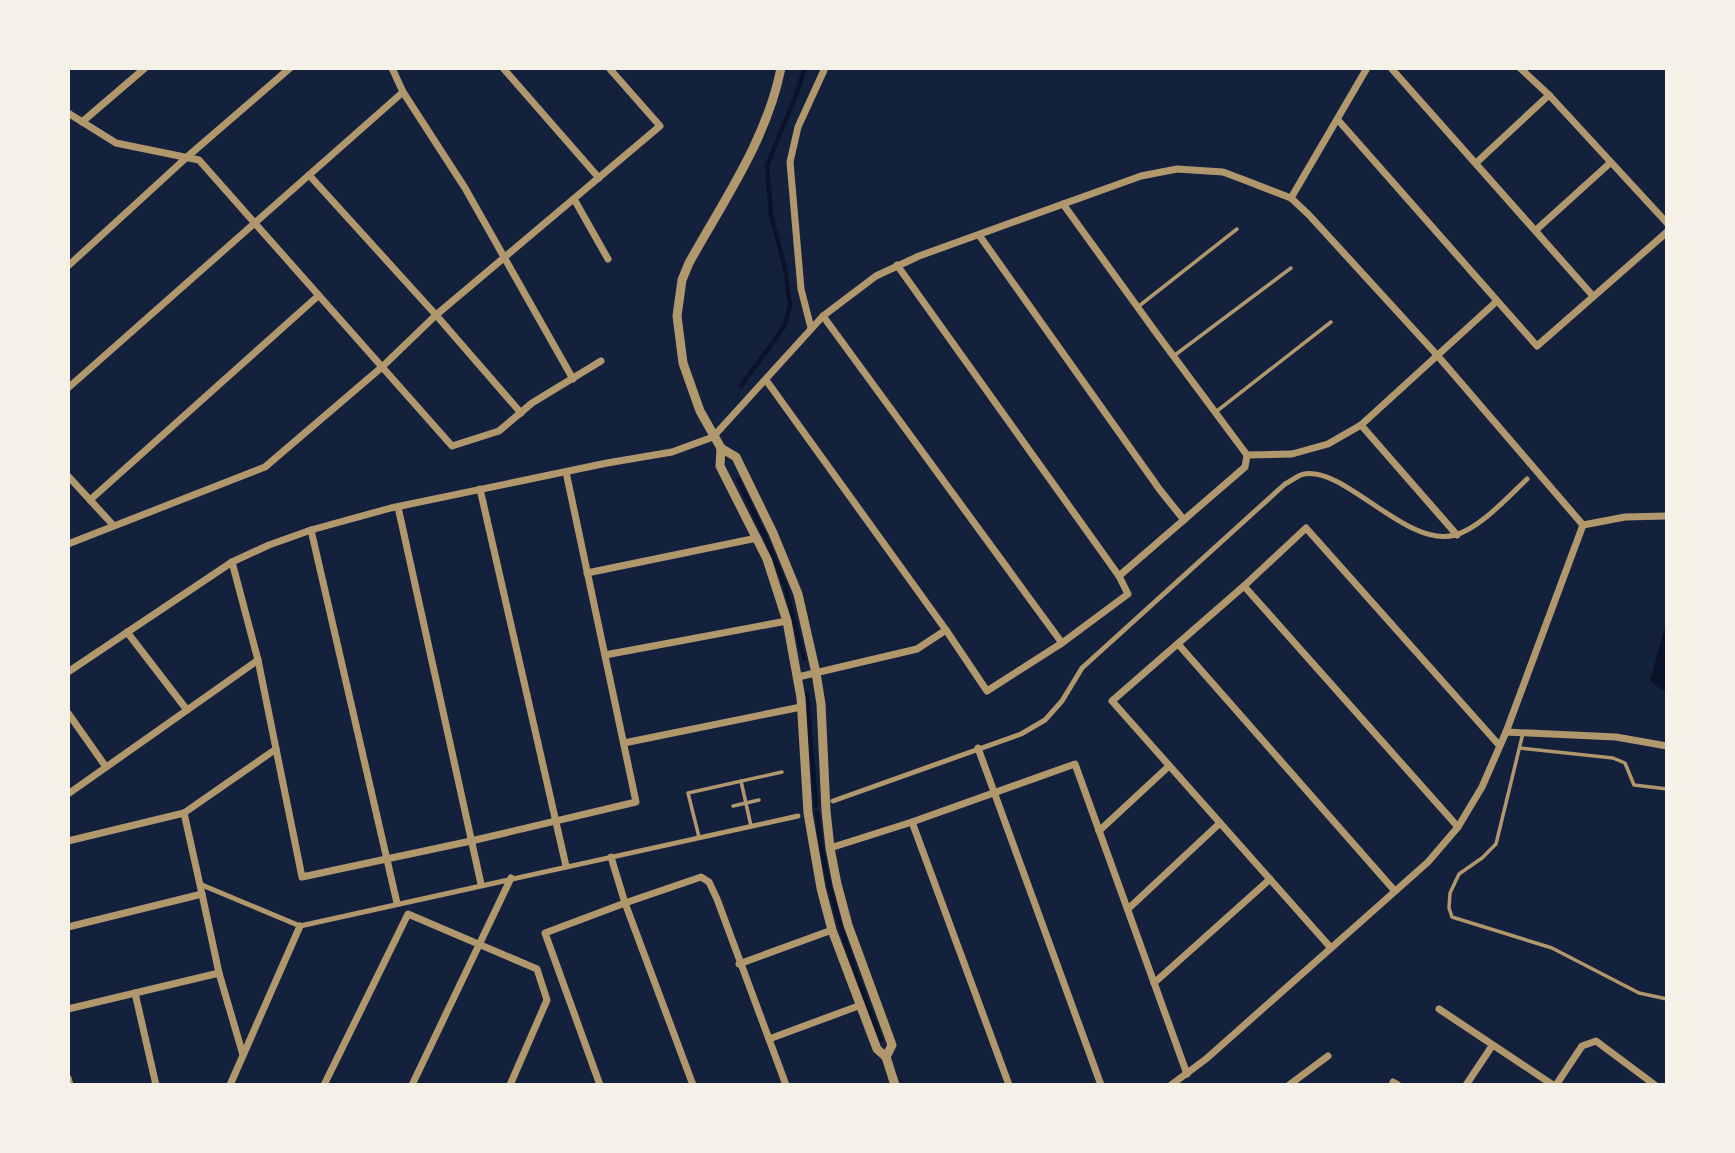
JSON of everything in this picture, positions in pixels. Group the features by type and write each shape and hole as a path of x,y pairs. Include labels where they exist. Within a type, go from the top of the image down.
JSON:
{"street":[{"path":"82,122 145,68"},
{"path":"68,267 187,157 290,68"},
{"path":"392,68 403,92 464,188 573,379"},
{"path":"503,68 599,178"},
{"path":"68,544 265,467 382,367 436,315 660,125 609,68"},
{"path":"781,68 775,96 762,130 689,263 682,280 677,316 683,362 700,411 721,448 736,457 790,574 803,615 817,673 821,704 830,848 848,925 892,1045 886,1057"},
{"path":"811,328 801,289 790,162 798,127 825,68"},
{"path":"1290,198 1367,68"},
{"path":"1391,68 1593,296"},
{"path":"1520,68 1549,95 1667,223"},
{"path":"68,388 403,92"},
{"path":"1476,163 1549,95"},
{"path":"68,113 116,143 199,160 452,446 499,431 521,413 601,361"},
{"path":"1338,120 1537,346 1667,232"},
{"path":"1536,230 1610,163"},
{"path":"68,672 232,562 269,545 311,530 398,507 566,471 672,452 713,437 823,316 876,276 897,265 1141,176 1177,169 1223,172 1290,198 1309,215 1437,355 1583,525"},
{"path":"309,175 521,413"},
{"path":"574,199 608,259"},
{"path":"1063,204 1247,455 1245,467 1119,576"},
{"path":"979,235 1184,520"},
{"path":"766,380 946,630 986,691 1062,643 1128,594 1119,576 897,265"},
{"path":"90,500 318,296"},
{"path":"1247,455 1292,454 1328,444 1361,425 1497,301"},
{"path":"823,316 1062,643"},
{"path":"1361,425 1457,535"},
{"path":"721,448 720,466 757,538 775,580 787,621 798,677 808,813 832,930 877,1049 886,1057 895,1085"},
{"path":"232,562 258,660 302,877 636,802 566,471"},
{"path":"832,801 1021,734 1045,720 1062,701 1082,668 1285,484 1302,474 1323,474 1421,533 1447,537 1457,535 1475,525 1527,479"},
{"path":"68,476 113,525"},
{"path":"480,489 566,866"},
{"path":"398,507 481,884"},
{"path":"1583,525 1625,517 1667,516"},
{"path":"1171,1085 1331,948 1448,841 1482,787 1506,732 1583,525"},
{"path":"1331,948 1112,701 1306,528 1499,745"},
{"path":"311,530 397,903"},
{"path":"587,573 757,538"},
{"path":"1244,586 1458,827"},
{"path":"605,655 787,621"},
{"path":"798,677 918,649 946,630"},
{"path":"127,632 187,710"},
{"path":"1178,644 1394,890"},
{"path":"68,794 258,660"},
{"path":"624,743 801,707"},
{"path":"68,713 106,767"},
{"path":"1506,732 1616,737 1667,746"},
{"path":"978,748 1101,1085"},
{"path":"68,841 184,813 276,749"},
{"path":"830,848 995,794 1075,764 1187,1074"},
{"path":"1099,831 1169,765"},
{"path":"184,813 202,885 219,973 243,1055"},
{"path":"202,885 300,926 797,816"},
{"path":"912,822 1009,1085"},
{"path":"1128,909 1220,823"},
{"path":"611,857 625,903 692,1085"},
{"path":"600,1085 545,933 701,877 709,882 713,891 786,1085"},
{"path":"412,1085 510,878"},
{"path":"1154,983 1270,879"},
{"path":"68,927 202,894"},
{"path":"324,1085 408,914 537,969 547,1000 509,1085"},
{"path":"230,1085 300,926"},
{"path":"739,964 832,930"},
{"path":"68,1009 219,973"},
{"path":"135,993 156,1085"},
{"path":"769,1039 861,1005"},
{"path":"1439,1009 1554,1085 1582,1046 1596,1041 1655,1085"},
{"path":"1466,1085 1492,1046"},
{"path":"1289,1085 1328,1056"},
{"path":"68,1078 70,1085"}],"lane":[{"path":"1138,308 1237,229"},
{"path":"1173,356 1291,268"},
{"path":"1215,412 1331,322"},
{"path":"1523,733 1496,844 1459,874 1450,893 1449,908 1452,917 1552,948 1639,993 1667,999"},
{"path":"1520,748 1613,758 1625,763 1634,785 1667,789"},
{"path":"699,837 688,793 782,772"},
{"path":"741,781 751,826"},
{"path":"733,806 759,800"}],"water":[{"path":"1667,620 1667,694 1650,681"}],"waterway":[{"path":"741,386 784,327 790,306 785,268 771,215 767,165 805,68"},
{"path":"738,480 785,585 804,659"},
{"path":"807,695 816,806"},
{"path":"817,812 833,900 881,1040"}]}
